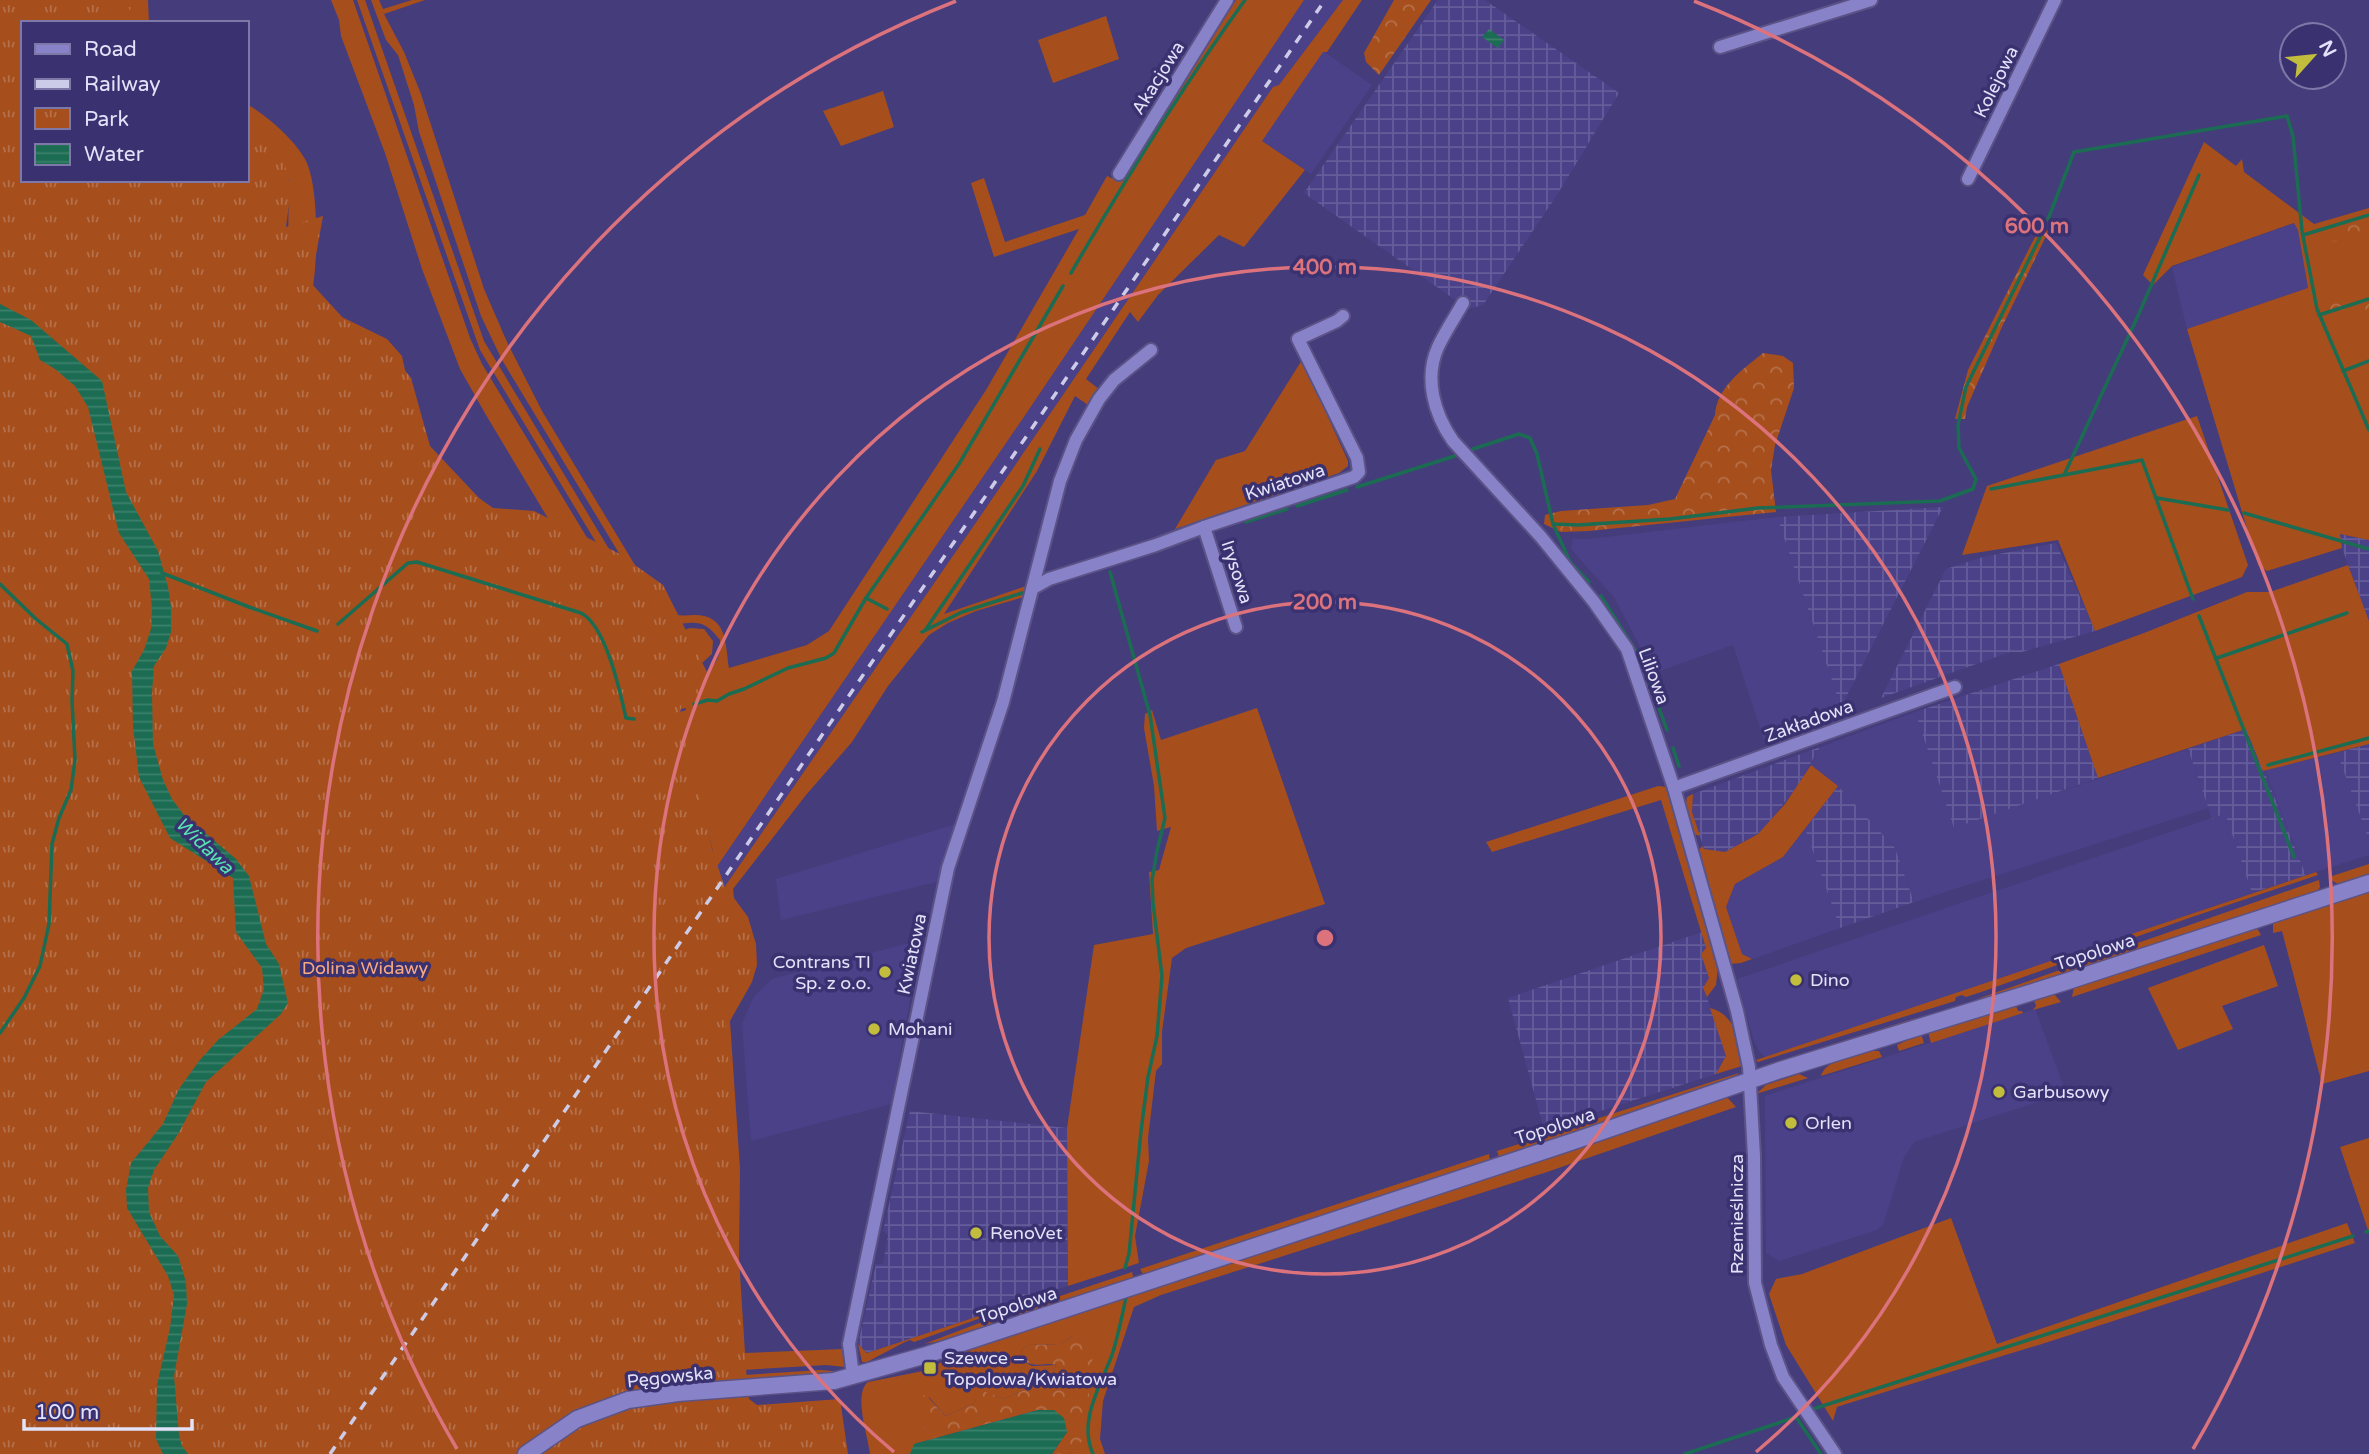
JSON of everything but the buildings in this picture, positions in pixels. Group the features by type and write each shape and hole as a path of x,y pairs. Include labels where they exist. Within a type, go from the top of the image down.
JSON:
{"main road":[{"name":"Topolowa","path":"750,1388 822,1383 985,1336 1750,1080 2065,982 2369,883"},
{"name":"Pęgowska","path":"526,1454 564,1426 613,1404 678,1392 750,1388"}],"street":[{"name":"Akacjowa","path":"1119,174 1227,0"},
{"path":"1720,47 1871,0"},
{"name":"Kolejowa","path":"1968,179 2055,0"},
{"name":"Liliowa","path":"1463,303 1437,348 1432,381 1434,406 1441,424 1460,449 1557,556 1627,649 1674,788 1737,1010 1750,1080"},
{"name":"Kwiatowa","path":"1033,588 1049,579 1354,477 1359,472 1357,458 1297,339 1343,316"},
{"name":"Kwiatowa","path":"853,1376 849,1344 948,868 992,739 1060,481 1085,421 1114,380 1151,350"},
{"name":"Irysowa","path":"1204,527 1236,627"},
{"name":"Zakładowa","path":"1674,788 1955,687"},
{"name":"Rzemieślnicza","path":"1750,1080 1754,1156 1755,1283 1783,1377 1835,1454"}],"shaded area":[{"path":"1304,0 1343,0 1279,86 1273,87 692,934 475,1221 1030,408"},
{"path":"1438,0 1485,0 1619,93 1557,195 1483,305 1468,309 1304,193"},
{"path":"1323,51 1372,85 1311,174 1262,141"},
{"path":"2295,223 2308,288 2187,329 2172,267"},
{"path":"1943,507 1841,707 1777,517"},
{"path":"1777,517 1844,715 1765,743 1733,645 1654,673 1614,597 1571,549 1573,539"},
{"path":"2340,534 2369,540 2369,621 2342,548"},
{"path":"2056,543 2095,631 2022,652 2010,652 1881,698 1946,569 1983,557"},
{"path":"2059,664 2098,778 1954,828 1915,712"},
{"path":"1915,712 1954,827 2188,749 2208,808 1914,902 1895,848 1838,786 1811,765 1820,747"},
{"path":"2247,729 2306,875 2252,893 2226,816 2223,814 2212,819 2188,749"},
{"path":"2369,744 2369,840 2337,753"},
{"path":"1820,747 1799,784 1762,831 1725,852 1704,849 1692,812 1693,794"},
{"path":"2337,753 2369,840 2369,855 2306,875 2265,770"},
{"path":"1838,786 1895,848 1914,902 1840,928 1805,829"},
{"path":"2223,814 2226,816 2252,893 1766,1058 1759,1051 1737,979"},
{"path":"959,823 940,881 781,920 776,879"},
{"path":"1805,829 1840,928 1753,959 1742,954 1726,907 1735,884 1783,857"},
{"path":"1702,932 1706,948 1701,954 1709,978 1704,988 1726,1056 1716,1074 1544,1129 1508,998"},
{"path":"921,940 891,1104 751,1141 742,1024 753,998 772,979"},
{"path":"2035,1009 2066,1093 1914,1142 1904,1157 1883,1225 1877,1230 1779,1261 1766,1253 1765,1096"},
{"name":"RenoVet","path":"910,1111 1067,1128 1068,1286 996,1307 994,1311 867,1353 858,1344 876,1264 883,1264 888,1235 883,1231"}],"green space":[{"name":"Dolina Widawy","path":"0,0 133,0 127,21 21,21 21,182 248,182 248,117 281,149 291,189 286,227 323,216 311,283 344,319 395,358 411,378 430,446 479,498 493,508 534,511 618,553 663,585 711,680 705,691 683,699 679,717 713,852 732,909 748,928 755,968 726,1023 734,1149 731,1218 749,1399 757,1405 840,1399 848,1454 0,1454"},
{"path":"127,0 148,0 149,21 126,21"},
{"path":"331,0 353,0 470,338 482,364 632,612 710,852 713,851 681,737 677,713 686,708 675,706 715,663 720,640 709,628 698,623 670,625 651,606 502,360 481,316 419,132 414,105 398,55 386,40 371,0 379,0 383,9 412,0 425,0 384,14 404,52 421,94 484,289 507,342 542,411 662,610 674,614 705,616 719,625 723,632 729,668 807,645 829,631 986,390 1079,229 994,257 971,183 984,178 1005,242 1085,215 1107,176 1118,181 1236,0 1304,0 1030,408 475,1221 287,309 289,180 248,122 248,105 287,136 300,151 310,171 316,227 311,298 327,313 344,318 387,339 402,356 414,412 442,479 573,560 460,369 422,269 385,153 341,36 339,20"},
{"path":"357,0 365,0 484,341 639,599 623,587 480,350"},
{"path":"1343,0 1362,0 1262,141 1305,170 1244,247 1219,235 1158,295 1138,322 1130,312 1086,379 1100,390 1088,405 1075,396 1037,471 944,614 1026,586 1024,597 976,611 929,635 888,686 852,742 806,795 733,889 734,898 748,917 756,944 757,965 752,982 730,1021 740,1169 739,1258 745,1353 843,1349 845,1367 826,1365 726,1371 692,934 1273,87 1279,85"},
{"path":"1394,0 1431,0 1379,75 1366,62 1364,53"},
{"path":"1106,16 1119,59 1053,83 1038,40"},
{"path":"883,91 894,127 841,146 823,111"},
{"path":"2204,142 2236,166 2242,159 2244,172 2314,224 2369,208 2369,540 2340,534 2342,548 2267,571 2258,565 2187,329 2308,288 2298,230 2294,223 2172,266 2153,285 2143,275"},
{"path":"2369,219 2369,231 2319,246 2317,237"},
{"path":"2039,229 2049,230 2001,329 1967,407 1965,419 1955,419 1968,370"},
{"path":"2369,291 2369,309 2327,318 2325,306"},
{"path":"1763,353 1783,356 1793,363 1794,388 1775,445 1771,470 1776,512 1589,531 1561,532 1544,524 1545,515 1561,511 1648,505 1675,499 1715,415 1720,396 1732,380"},
{"path":"1302,360 1348,466 1339,473 1175,529 1216,460 1245,451"},
{"path":"2197,416 2248,565 2242,577 2095,631 2058,540 1962,555 1987,486"},
{"path":"2348,565 2369,621 2369,744 2263,771 2246,729 2098,778 2059,664 2247,592 2270,592"},
{"path":"690,628 704,629 713,641 712,654 702,663 681,631"},
{"path":"1257,708 1325,904 1186,948 1172,958 1162,1032 1162,1064 1156,1071 1148,1138 1149,1161 1135,1236 1139,1263 1068,1286 1067,1128 1094,945 1153,934 1149,872 1159,870 1171,827 1157,831 1154,786 1144,728 1145,714 1152,710 1161,740"},
{"path":"1811,765 1838,786 1783,857 1735,884 1726,907 1742,954 1752,959 1729,964 1697,853 1702,846 1704,849 1725,852 1758,834 1785,804"},
{"path":"1658,786 1667,787 1670,792 1718,967 1716,985 1707,997 1703,988 1709,978 1701,954 1706,948 1661,800 1492,852 1486,842"},
{"path":"1693,794 1692,812 1700,836 1691,833 1685,810 1687,797"},
{"path":"2369,864 2369,878 2358,882 2343,885 2329,877"},
{"path":"2316,872 2318,875 1987,990 1966,997 1956,997 1955,1001 1758,1062 1756,1060"},
{"path":"2319,880 2320,887 2317,892 2014,992 1977,999"},
{"path":"2369,890 2369,1071 2322,1084 2282,931 2273,933 2273,924 2276,920"},
{"path":"2247,928 2257,928 2261,935 2072,997 2074,987"},
{"path":"2264,945 2278,986 2222,1006 2233,1029 2178,1050 2148,988"},
{"path":"2053,993 2061,1002 2033,1010 2036,1006 2034,1000"},
{"path":"2012,1005 2023,1013 1931,1043 1928,1032"},
{"path":"1710,1008 1725,1016 1731,1023 1739,1039 1742,1057 1742,1066 1716,1074 1726,1056"},
{"path":"1916,1018 1918,1023 1766,1065"},
{"path":"1921,1034 1924,1043 1899,1051 1897,1045"},
{"path":"1870,1051 1879,1051 1882,1057 1821,1076 1834,1062"},
{"path":"1739,1073 1731,1079 1501,1159 1499,1157 1497,1151"},
{"path":"1799,1074 1808,1078 1756,1094 1766,1085"},
{"path":"1727,1097 1736,1107 1544,1173 1161,1295 1134,1307 1103,1401 1100,1439 1105,1454 1069,1454 1089,1433 1089,1393 1074,1335 1061,1344 1028,1345 1022,1349 1020,1359 1032,1366 1056,1365 1051,1378 1004,1399 979,1390 975,1403 945,1416 929,1397 926,1425 910,1454 870,1454 862,1405 864,1388 868,1382 928,1370 967,1347"},
{"path":"2369,1138 2369,1233 2340,1147"},
{"path":"1489,1154 1490,1162 1145,1277 1140,1269"},
{"path":"1951,1218 1997,1344 2347,1223 2355,1243 1837,1407 1833,1421 1786,1345 1769,1294 1776,1279 1802,1274"},
{"path":"1132,1272 1134,1280 1025,1316 1015,1311"},
{"path":"1003,1307 1003,1310 914,1342 910,1340 862,1362 858,1344 867,1353"},
{"path":"1003,1314 994,1324 976,1333 924,1344"},
{"path":"1074,1335 1085,1336 1094,1343 1089,1393 1089,1434 1069,1454 1052,1454 1067,1432 1054,1410 1038,1410 914,1444 926,1425 922,1395 928,1397 945,1416 975,1403 978,1389 1004,1399 1051,1378 1056,1365 1026,1362 1020,1359 1022,1349 1028,1345 1061,1344"},
{"path":"821,1370 843,1372 734,1384 728,1376"}],"water":[{"path":"1489,29 1504,40 1498,48 1482,37"},
{"name":"Widawa","path":"0,304 31,320 102,381 126,492 158,551 168,587 171,632 166,648 154,666 152,692 153,744 163,780 184,815 236,859 249,876 266,944 279,964 288,1003 281,1014 206,1082 178,1134 154,1170 148,1188 149,1212 160,1236 178,1256 186,1282 187,1304 174,1376 179,1435 188,1454 163,1454 156,1439 157,1385 170,1328 174,1295 168,1276 127,1208 126,1190 131,1163 163,1124 179,1089 199,1061 218,1040 257,1009 264,989 262,968 236,932 233,878 170,838 139,777 133,726 132,671 144,650 151,629 149,579 119,533 88,407 75,386 40,360 31,336 0,322"},
{"path":"1038,1410 1054,1410 1064,1418 1067,1432 1052,1454 910,1454 914,1444"}],"waterway":[{"path":"1071,273 1155,134 1245,0"},
{"path":"1473,449 1519,434 1530,438 1537,454 1553,524 1670,519 1758,508 1940,501 1973,489 1976,479 1959,448 1958,425 1966,387 2045,227 2074,152 2287,116 2293,136 2302,231 2317,309 2369,430"},
{"path":"2065,473 2199,175"},
{"path":"2303,235 2369,215"},
{"path":"694,704 708,700 717,701 788,668 826,658 834,653 866,598 959,464 1063,286"},
{"path":"2319,315 2369,299"},
{"path":"2343,371 2369,361"},
{"path":"926,629 1023,486 1040,449"},
{"path":"1357,487 1455,456"},
{"path":"1991,489 2142,460 2193,599"},
{"path":"1297,506 1347,490"},
{"path":"2157,498 2228,510"},
{"path":"1246,522 1287,509"},
{"path":"2244,513 2369,549"},
{"path":"1553,524 1570,562 1589,582"},
{"path":"338,624 408,563 417,562 581,613 598,631 611,660 626,718 634,719"},
{"path":"1110,572 1150,715 1165,818 1152,880 1162,976 1157,1036 1148,1077 1129,1254 1125,1268"},
{"path":"162,573 317,631"},
{"path":"0,584 67,644 73,671 75,760 71,790 52,844 49,924 40,966 24,998 0,1033"},
{"path":"922,632 962,612 1022,593"},
{"path":"1601,596 1639,656"},
{"path":"866,598 887,609"},
{"path":"2217,658 2347,613"},
{"path":"2199,616 2294,857"},
{"path":"1646,673 1667,730"},
{"path":"2268,765 2369,738"},
{"path":"1673,748 1679,766"},
{"path":"1813,1409 2353,1236"},
{"path":"1093,1454 1089,1442 1089,1417 1112,1355 1126,1297"},
{"path":"1685,1454 1796,1417 1821,1454"}],"railway":[{"path":"330,1454 1325,0"}],"place":[{"name":"Contrans TI Sp. z o.o.","path":"885,972"},
{"name":"Dino","path":"1796,980"},
{"name":"Mohani","path":"874,1029"},
{"name":"Garbusowy","path":"1999,1092"},
{"name":"Orlen","path":"1791,1123"},
{"name":"RenoVet","path":"976,1233"},
{"name":"Szewce – Topolowa/Kwiatowa","path":"930,1368"}]}
